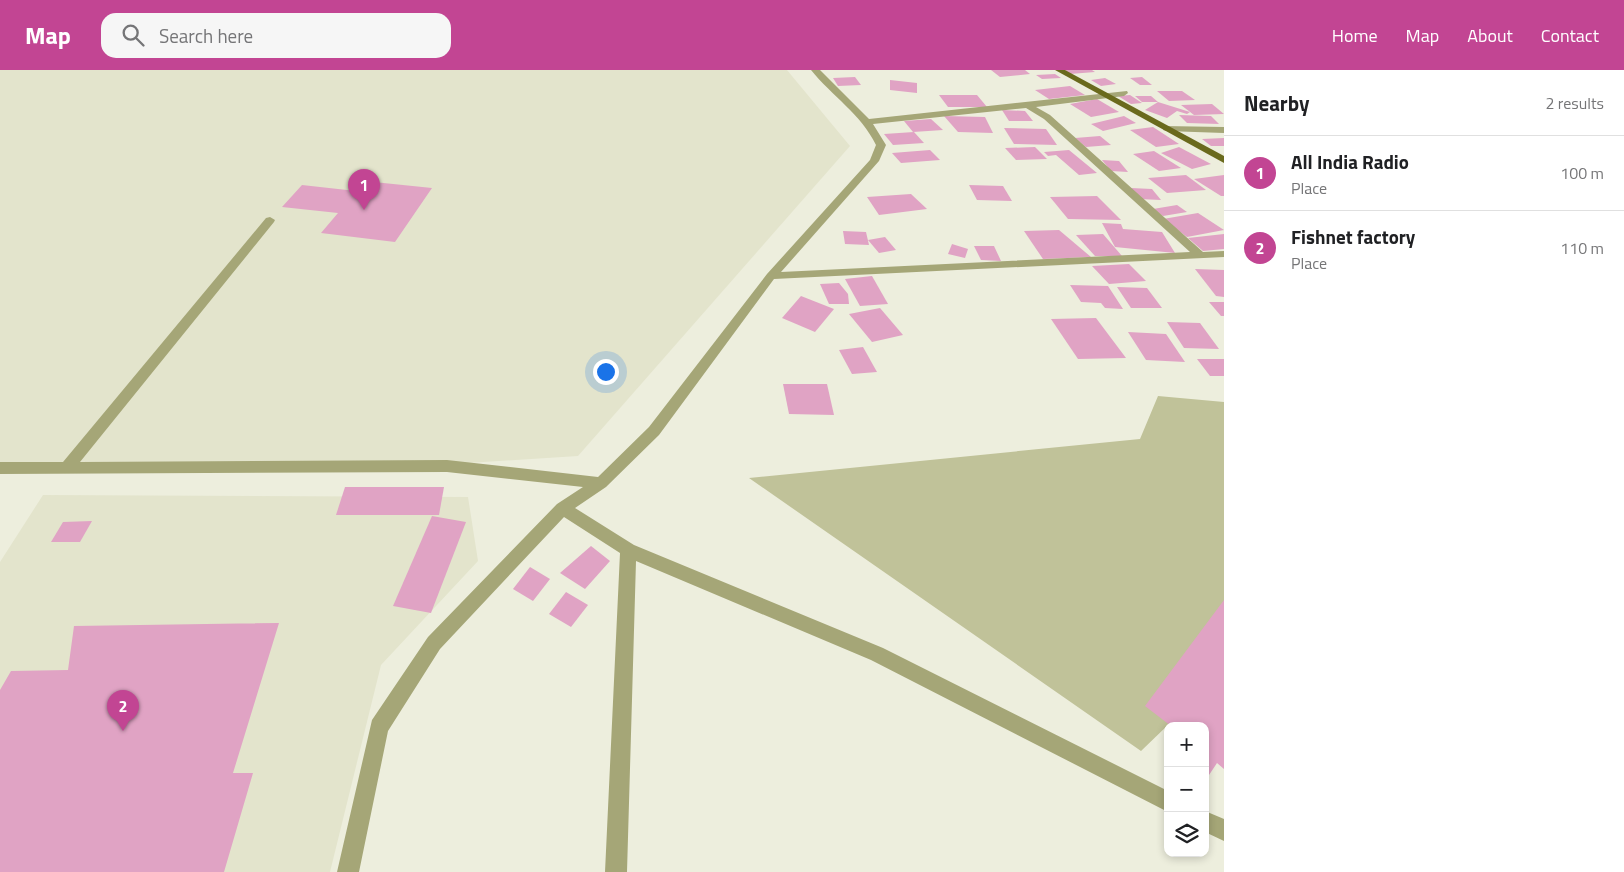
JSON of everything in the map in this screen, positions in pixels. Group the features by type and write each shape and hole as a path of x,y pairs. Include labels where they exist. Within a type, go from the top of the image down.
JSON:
{"main road":[{"path":"1059,70 1224,160"}],"street":[{"path":"348,872 379,727 434,643 563,508 601,483 654,431 771,276 874,161 882,145 867,122 814,70"},
{"path":"867,122 1124,93"},
{"path":"1028,105 1047,117 1200,255"},
{"path":"1166,128 1224,130"},
{"path":"67,467 270,220"},
{"path":"771,276 1224,254"},
{"path":"0,468 447,466 601,483"},
{"path":"563,508 628,550 877,654 1164,800"},
{"path":"616,872 628,550"},
{"path":"1209,823 1224,830"}],"shaded area":[{"path":"0,70 787,70 850,146 578,456 407,467 0,468"},
{"path":"43,495 468,497 478,561 381,665 330,872 0,872 0,562"}],"green space":[{"path":"1158,396 1224,402 1224,671 1171,722 1164,722 1164,729 1141,751 749,478 1140,439"}],"building":[{"path":"991,70 1025,70 1030,74 1000,77"},
{"path":"1065,70 1092,70 1095,72 1070,74"},
{"path":"1055,74 1061,78 1042,79 1036,75"},
{"path":"855,77 861,85 838,86 833,78"},
{"path":"1142,77 1152,85 1140,85 1130,78"},
{"path":"1105,78 1116,84 1101,86 1091,80"},
{"path":"890,80 917,83 917,93 890,90"},
{"path":"1070,86 1085,95 1049,99 1035,90"},
{"path":"1157,91 1182,91 1195,100 1169,101"},
{"path":"939,95 977,95 987,107 948,107"},
{"path":"1130,95 1142,103 1131,104 1118,96"},
{"path":"1135,96 1151,96 1158,102 1142,102"},
{"path":"1097,99 1119,112 1091,117 1070,104"},
{"path":"1158,102 1190,112 1187,114 1177,111 1167,118 1145,110"},
{"path":"1212,104 1224,114 1194,115 1181,105"},
{"path":"1002,110 1025,111 1033,121 1009,121"},
{"path":"1179,115 1211,116 1219,124 1187,123"},
{"path":"944,116 985,117 993,133 958,132"},
{"path":"1124,116 1136,123 1103,131 1091,124"},
{"path":"931,119 943,130 913,132 904,121"},
{"path":"1153,127 1179,144 1156,147 1130,130"},
{"path":"1004,128 1046,129 1057,145 1014,144"},
{"path":"914,132 924,143 893,145 884,134"},
{"path":"1100,136 1111,145 1086,147 1075,138"},
{"path":"1224,138 1224,146 1211,146 1202,139"},
{"path":"1035,147 1047,159 1016,160 1005,148"},
{"path":"1179,147 1211,164 1192,169 1161,153"},
{"path":"930,150 940,160 901,163 892,153"},
{"path":"1069,150 1097,173 1079,175 1056,155 1048,156 1044,152"},
{"path":"1154,151 1181,168 1159,171 1133,154"},
{"path":"1102,160 1119,161 1128,172 1111,171"},
{"path":"1186,175 1206,190 1167,193 1148,178"},
{"path":"1224,175 1224,196 1194,179"},
{"path":"364,181 432,188 395,242 321,233 338,213 282,207 302,185 356,191"},
{"path":"969,185 1003,186 1012,201 977,200"},
{"path":"1131,188 1152,189 1161,200 1139,199"},
{"path":"911,194 927,209 879,215 867,197"},
{"path":"1097,196 1121,220 1068,219 1050,197"},
{"path":"1177,205 1187,212 1163,216 1153,209"},
{"path":"1198,213 1224,230 1187,237 1163,219"},
{"path":"1102,223 1121,224 1123,229 1162,232 1175,253 1115,247"},
{"path":"1059,230 1091,257 1043,259 1024,231"},
{"path":"843,231 866,232 869,245 845,244"},
{"path":"1103,234 1122,256 1095,256 1076,235"},
{"path":"1224,234 1224,249 1203,251 1188,238"},
{"path":"885,237 896,250 879,253 868,240"},
{"path":"952,244 968,249 965,258 948,254"},
{"path":"974,246 994,246 1001,261 981,260"},
{"path":"1129,264 1146,281 1109,284 1092,266"},
{"path":"1195,269 1224,270 1224,297 1216,296"},
{"path":"872,276 888,304 860,306 845,279"},
{"path":"839,283 848,294 849,304 829,304 820,284"},
{"path":"1070,285 1108,286 1123,309 1105,308 1101,303 1081,302"},
{"path":"1117,287 1147,288 1162,308 1131,308"},
{"path":"801,296 834,309 815,332 782,318"},
{"path":"1209,302 1224,302 1224,316 1221,316"},
{"path":"880,308 903,335 872,342 849,314"},
{"path":"1096,318 1126,358 1078,359 1051,319"},
{"path":"1167,322 1200,323 1219,349 1184,348"},
{"path":"1128,332 1166,334 1185,362 1146,360"},
{"path":"863,347 877,372 852,374 839,350"},
{"path":"1197,359 1224,359 1224,376 1210,376"},
{"path":"783,384 827,384 834,415 789,414"},
{"path":"345,487 444,487 439,515 336,515"},
{"path":"432,516 466,522 431,613 393,606"},
{"path":"92,521 80,542 51,542 63,522"},
{"path":"591,546 610,561 585,589 560,573"},
{"path":"530,567 550,579 533,601 513,589"},
{"path":"566,592 588,605 571,627 549,614"},
{"path":"1224,600 1224,769 1217,763 1209,775 1209,722 1166,722 1145,706"},
{"path":"279,623 233,773 253,773 224,872 0,872 0,690 11,671 68,670 74,626"}],"place":[{"name":"All India Radio","path":"364,210"},
{"name":"Fishnet factory","path":"123,731"}]}
